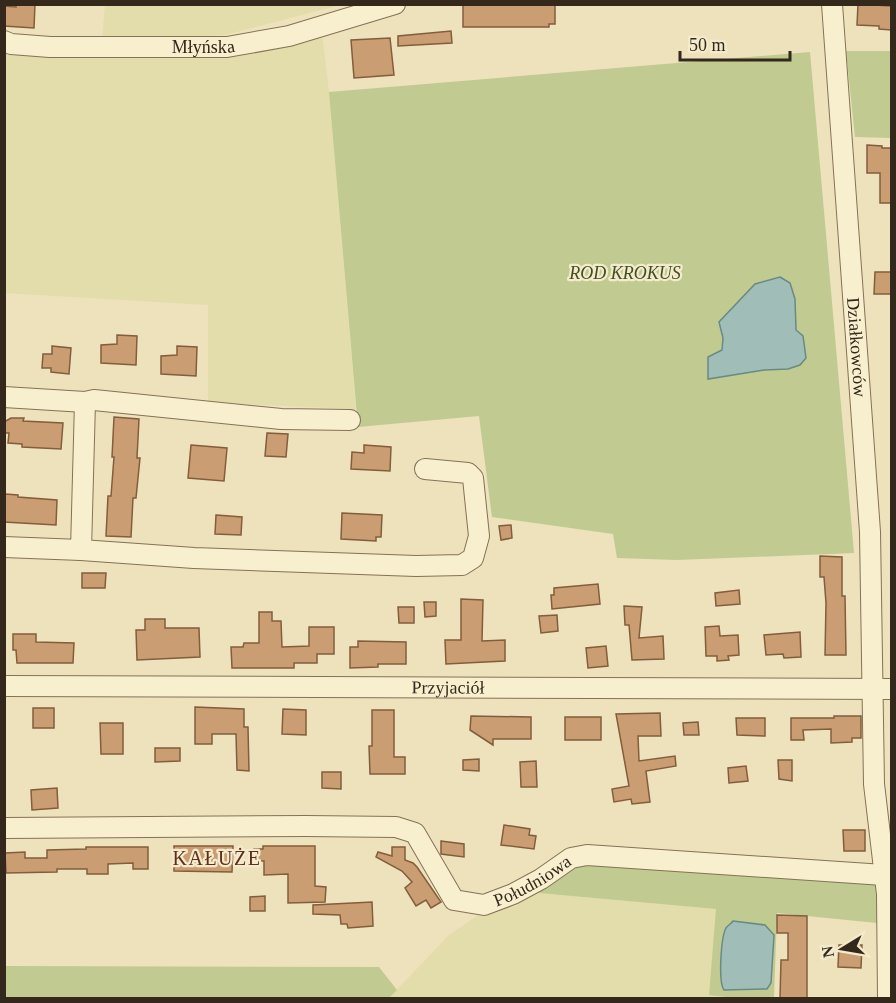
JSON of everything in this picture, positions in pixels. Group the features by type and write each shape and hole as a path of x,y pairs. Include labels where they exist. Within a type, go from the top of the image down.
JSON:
{"street":[{"name":"Młyńska","path":"4,41 11,44 50,47 227,47 289,36 395,4"},
{"name":"Działkowców","path":"832,4 882,689 874,784 887,894 888,999"},
{"path":"4,397 85,402 94,400 282,419 350,420"},
{"path":"81,550 85,402"},
{"path":"4,546 194,558 416,566 462,565 473,558 479,536 474,478 468,473 425,469"},
{"name":"Przyjaciół","path":"4,686 882,689"},
{"name":"Południowa","path":"4,828 396,827 415,833 454,900 484,904 513,894 541,879 571,858 587,855 884,875"}],"shaded area":[{"path":"344,4 225,35 102,42 105,5"},
{"path":"322,32 356,409 208,403 208,305 5,293 6,50"},
{"path":"539,893 717,909 709,994 734,998 389,998 449,935 481,913"}],"green space":[{"path":"846,51 891,51 891,138 855,137"},
{"name":"ROD KROKUS","path":"810,52 854,553 677,560 617,558 613,534 492,517 479,416 358,427 329,92"},
{"path":"592,861 879,884 877,923 777,913 774,998 734,998 709,995 716,909 539,893 568,868"},
{"path":"4,966 379,967 397,990 389,998 5,998"}],"water":[{"path":"780,277 790,283 795,299 796,330 803,336 806,358 800,365 788,369 764,370 708,379 708,357 722,350 723,338 719,322 755,284"},
{"path":"733,921 765,925 774,935 771,983 767,989 724,990 721,969 723,940 726,928"}],"building":[{"path":"16,4 35,4 34,28 4,26 4,6 16,7"},
{"path":"463,4 555,4 555,24 549,24 549,27 463,27"},
{"path":"858,4 891,6 891,30 879,29 879,26 857,25"},
{"path":"451,31 452,43 398,46 398,36"},
{"path":"390,38 394,75 354,78 351,40"},
{"path":"867,145 891,148 891,203 880,203 880,173 867,173"},
{"path":"875,272 891,272 891,294 874,294"},
{"path":"117,335 137,336 136,365 101,363 101,345 117,344"},
{"path":"52,346 71,348 69,374 51,372 51,368 42,368 43,354 52,354"},
{"path":"177,346 197,347 196,376 161,374 161,356 177,355"},
{"path":"114,417 139,419 137,458 140,458 136,498 133,498 131,537 106,536 108,496 111,496 114,457 112,457"},
{"path":"11,418 24,418 23,421 63,423 61,449 22,447 22,444 8,443 9,433 4,433 4,422"},
{"path":"267,433 288,434 286,457 265,456"},
{"path":"191,445 227,448 224,481 188,478"},
{"path":"364,445 391,447 390,471 351,469 352,452 364,453"},
{"path":"5,494 57,500 56,525 4,522"},
{"path":"342,513 382,515 381,537 376,537 376,541 341,539"},
{"path":"216,515 242,517 241,535 215,534"},
{"path":"511,525 512,538 501,540 499,526"},
{"path":"820,556 842,557 846,655 825,655 826,603 824,577 820,577"},
{"path":"82,573 106,573 105,588 82,588"},
{"path":"598,584 600,604 552,609 551,595 554,595 554,588"},
{"path":"739,590 740,604 716,606 715,593"},
{"path":"461,599 483,600 482,641 505,640 505,661 446,664 445,640 461,640"},
{"path":"424,602 436,602 436,616 425,617"},
{"path":"624,606 642,607 639,638 663,636 664,659 632,660 629,625 625,625"},
{"path":"398,607 414,607 414,623 399,623"},
{"path":"259,612 272,612 272,621 281,621 282,647 309,646 309,627 334,627 334,654 317,654 317,663 294,663 294,668 232,668 231,647 243,647 244,643 259,643"},
{"path":"557,615 558,631 541,633 539,616"},
{"path":"145,619 165,619 165,628 199,628 200,657 137,660 136,630 145,630"},
{"path":"719,626 720,636 738,635 739,655 728,656 729,660 717,661 717,656 706,656 705,627"},
{"path":"800,632 801,657 784,658 783,654 766,655 764,635"},
{"path":"13,634 36,634 36,642 74,643 73,663 17,663 16,650 13,650"},
{"path":"358,641 406,642 406,664 378,664 378,667 350,668 350,647 358,647"},
{"path":"606,646 608,666 588,668 586,648"},
{"path":"195,707 244,709 244,727 248,727 249,771 237,770 236,734 212,734 212,744 195,744"},
{"path":"33,708 54,708 54,728 33,728"},
{"path":"283,709 306,710 306,735 282,734"},
{"path":"372,710 394,710 394,757 405,757 405,774 370,774 369,746 372,746"},
{"path":"660,713 661,736 638,736 639,761 675,756 676,766 646,771 650,802 632,804 631,799 614,802 612,789 629,786 616,714"},
{"path":"471,716 531,717 531,739 493,739 493,745 470,730"},
{"path":"834,716 861,716 861,738 852,738 852,742 831,743 831,729 803,730 804,740 791,740 791,718 834,718"},
{"path":"565,717 601,717 601,740 565,740"},
{"path":"736,718 765,718 765,736 737,735"},
{"path":"698,722 699,735 684,735 683,723"},
{"path":"100,723 123,723 123,754 101,754"},
{"path":"155,748 180,748 180,761 155,762"},
{"path":"479,759 479,771 463,770 463,760"},
{"path":"778,760 792,760 792,781 779,779"},
{"path":"536,761 537,787 521,787 520,762"},
{"path":"746,766 748,781 729,783 728,768"},
{"path":"322,772 341,772 341,789 322,788"},
{"path":"57,788 58,808 32,810 31,790"},
{"path":"504,825 530,829 529,835 536,836 534,849 501,845"},
{"path":"843,830 865,830 865,851 844,851"},
{"path":"441,841 464,844 464,857 441,854"},
{"path":"174,846 233,846 232,872 174,871"},
{"path":"263,846 315,846 315,886 326,887 325,902 288,903 288,874 264,875 264,861 255,861 254,849 263,849"},
{"path":"86,847 148,847 148,869 133,869 133,863 108,864 108,874 87,874 87,869 6,873 5,853 25,852 25,858 47,858 47,850 86,849"},
{"path":"392,847 405,847 405,860 417,867 441,902 431,908 426,900 416,906 405,888 412,882 402,871 376,857 378,852 392,856"},
{"path":"265,896 265,911 250,911 250,897"},
{"path":"372,902 373,926 348,928 347,924 341,924 340,915 313,914 313,905"},
{"path":"777,915 807,916 807,999 780,999 781,960 788,960 788,933 777,933"},
{"path":"839,945 862,945 861,968 838,967"}],"district":[{"name":"KAŁUŻE","path":"217,858"}]}
